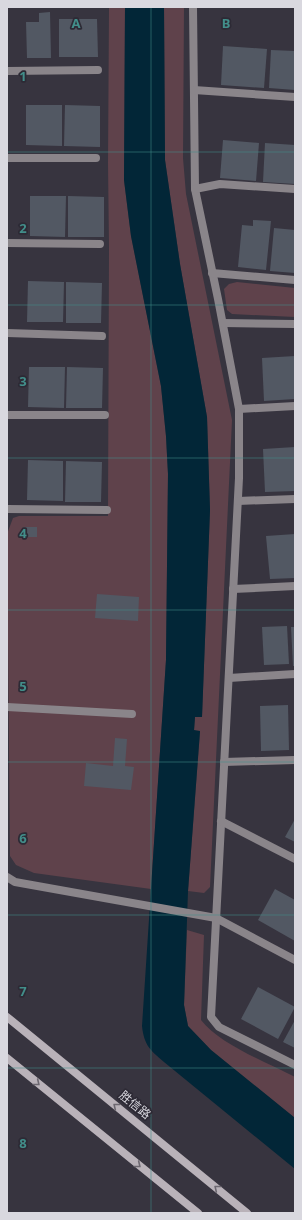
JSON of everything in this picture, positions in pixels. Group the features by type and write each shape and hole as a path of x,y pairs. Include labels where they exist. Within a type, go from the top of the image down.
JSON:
{"street":[{"path":"193,7 195,189 239,409 238,500 210,1017 219,1028 295,1065"},
{"path":"7,70 98,70"},
{"path":"194,90 295,97"},
{"path":"7,158 96,158"},
{"path":"195,189 220,184 295,189"},
{"path":"7,244 100,244"},
{"path":"212,273 295,280"},
{"path":"223,323 295,324"},
{"path":"7,333 102,336"},
{"path":"239,409 295,406"},
{"path":"7,415 105,415"},
{"path":"238,500 295,499"},
{"path":"7,509 107,510"},
{"path":"233,589 295,586"},
{"path":"229,678 295,674"},
{"path":"7,708 132,714"},
{"path":"224,762 295,760"},
{"path":"221,821 295,859"},
{"path":"7,878 15,882 216,918 295,960"},
{"name":"胜信路","path":"7,1016 247,1213"},
{"path":"7,1058 198,1213"}],"shaded area":[{"path":"109,7 125,7 124,180 131,236 161,386 168,474 166,660 151,889 34,873 16,865 10,856 7,534 13,518 19,516 108,516"},
{"path":"164,7 184,7 183,158 186,194 232,420 210,887 204,893 188,891 200,732 194,731 195,717 202,716 210,510 207,417 180,264 165,160"},
{"path":"237,282 295,288 295,317 232,314 227,310 224,289 229,284"},
{"path":"187,930 204,935 201,1020 209,1029 232,1045 295,1077 295,1118 211,1050 188,1026 184,1005"}],"water":[{"path":"125,7 164,7 165,160 180,264 207,417 210,510 202,717 195,717 194,730 200,731 188,891 184,1005 188,1026 211,1050 295,1118 295,1169 159,1058 148,1047 143,1033 142,1026 166,660 168,474 161,386 131,236 124,180"}],"building":[{"path":"50,12 51,58 27,58 26,22 39,22 39,13"},
{"path":"59,19 97,19 98,57 59,57"},
{"path":"223,46 267,49 264,88 221,85"},
{"path":"271,50 295,51 295,90 269,88"},
{"path":"26,105 62,105 62,146 26,145"},
{"path":"65,105 100,106 100,147 64,146"},
{"path":"223,140 259,143 256,181 220,178"},
{"path":"265,143 295,145 295,184 263,182"},
{"path":"30,196 66,196 65,237 30,236"},
{"path":"68,196 104,197 104,237 68,237"},
{"path":"253,220 271,221 266,270 238,267 242,225 253,226"},
{"path":"274,228 295,230 295,273 270,271"},
{"path":"28,281 64,282 63,322 27,322"},
{"path":"66,282 102,283 101,323 66,323"},
{"path":"295,356 295,399 264,401 262,358"},
{"path":"29,367 65,367 64,408 28,407"},
{"path":"67,367 103,368 102,408 66,408"},
{"path":"295,447 295,491 265,492 263,449"},
{"path":"28,460 63,461 63,501 27,500"},
{"path":"66,461 102,462 101,502 65,502"},
{"path":"23,527 37,527 37,537 23,537"},
{"path":"295,534 295,578 270,579 266,536"},
{"path":"97,594 139,597 138,621 95,618"},
{"path":"287,626 289,664 264,665 262,627"},
{"path":"291,627 295,627 295,666 293,666"},
{"path":"288,705 289,750 261,751 260,706"},
{"path":"115,738 127,739 125,766 134,767 131,790 84,786 86,763 113,766"},
{"path":"295,819 295,842 285,837"},
{"path":"275,889 295,900 295,941 258,920"},
{"path":"258,987 295,1007 278,1039 241,1019"},
{"path":"295,1020 295,1048 283,1042"}]}
